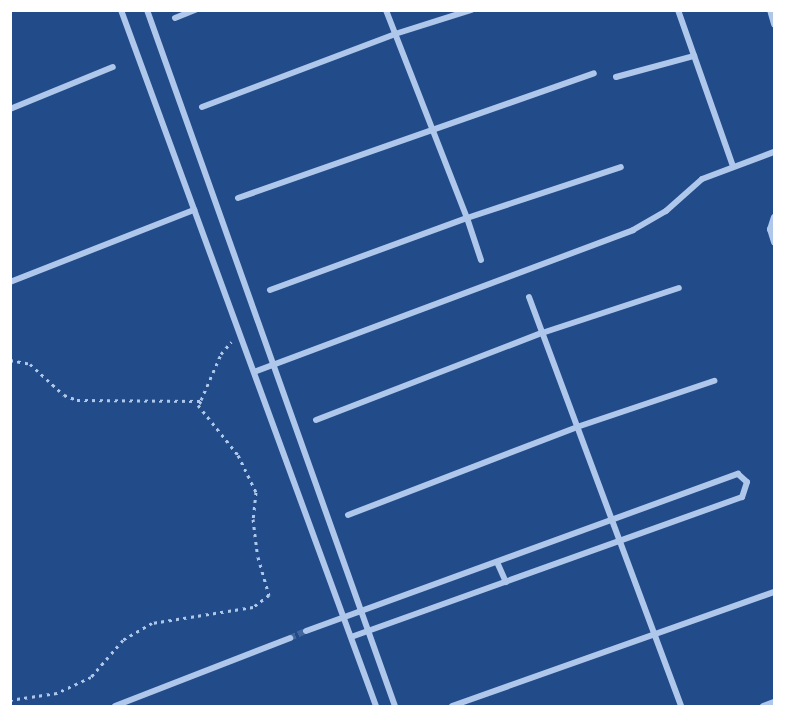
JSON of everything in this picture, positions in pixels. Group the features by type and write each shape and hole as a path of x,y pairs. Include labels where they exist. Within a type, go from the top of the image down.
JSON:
{"street":[{"path":"121,10 353,636 376,706"},
{"path":"147,10 395,706"},
{"path":"175,18 195,10"},
{"path":"386,10 467,218 481,260"},
{"path":"202,107 395,34 471,10"},
{"path":"678,10 733,166"},
{"path":"770,10 774,24"},
{"path":"616,77 694,56"},
{"path":"10,109 113,67"},
{"path":"238,198 431,128 594,73"},
{"path":"254,372 633,230 666,211 702,179 774,152"},
{"path":"270,290 467,218 621,167"},
{"path":"10,282 194,210"},
{"path":"774,217 770,229 774,242"},
{"path":"316,420 542,333 679,288"},
{"path":"529,297 610,521 681,706"},
{"path":"348,515 577,427 714,381"},
{"path":"306,631 738,474 747,482 742,497 353,636"},
{"path":"497,562 506,582"},
{"path":"452,706 774,592"},
{"path":"115,706 290,638"},
{"path":"763,706 774,702"}],"path":[{"path":"10,700 57,693 91,677 123,640 152,623 201,618 253,607 269,595 256,547 253,519 256,492 238,455 198,405 221,354 240,332"},
{"path":"10,360 30,364 64,395 77,400 201,401"}],"tunnel":[{"path":"290,638 306,631"}]}
